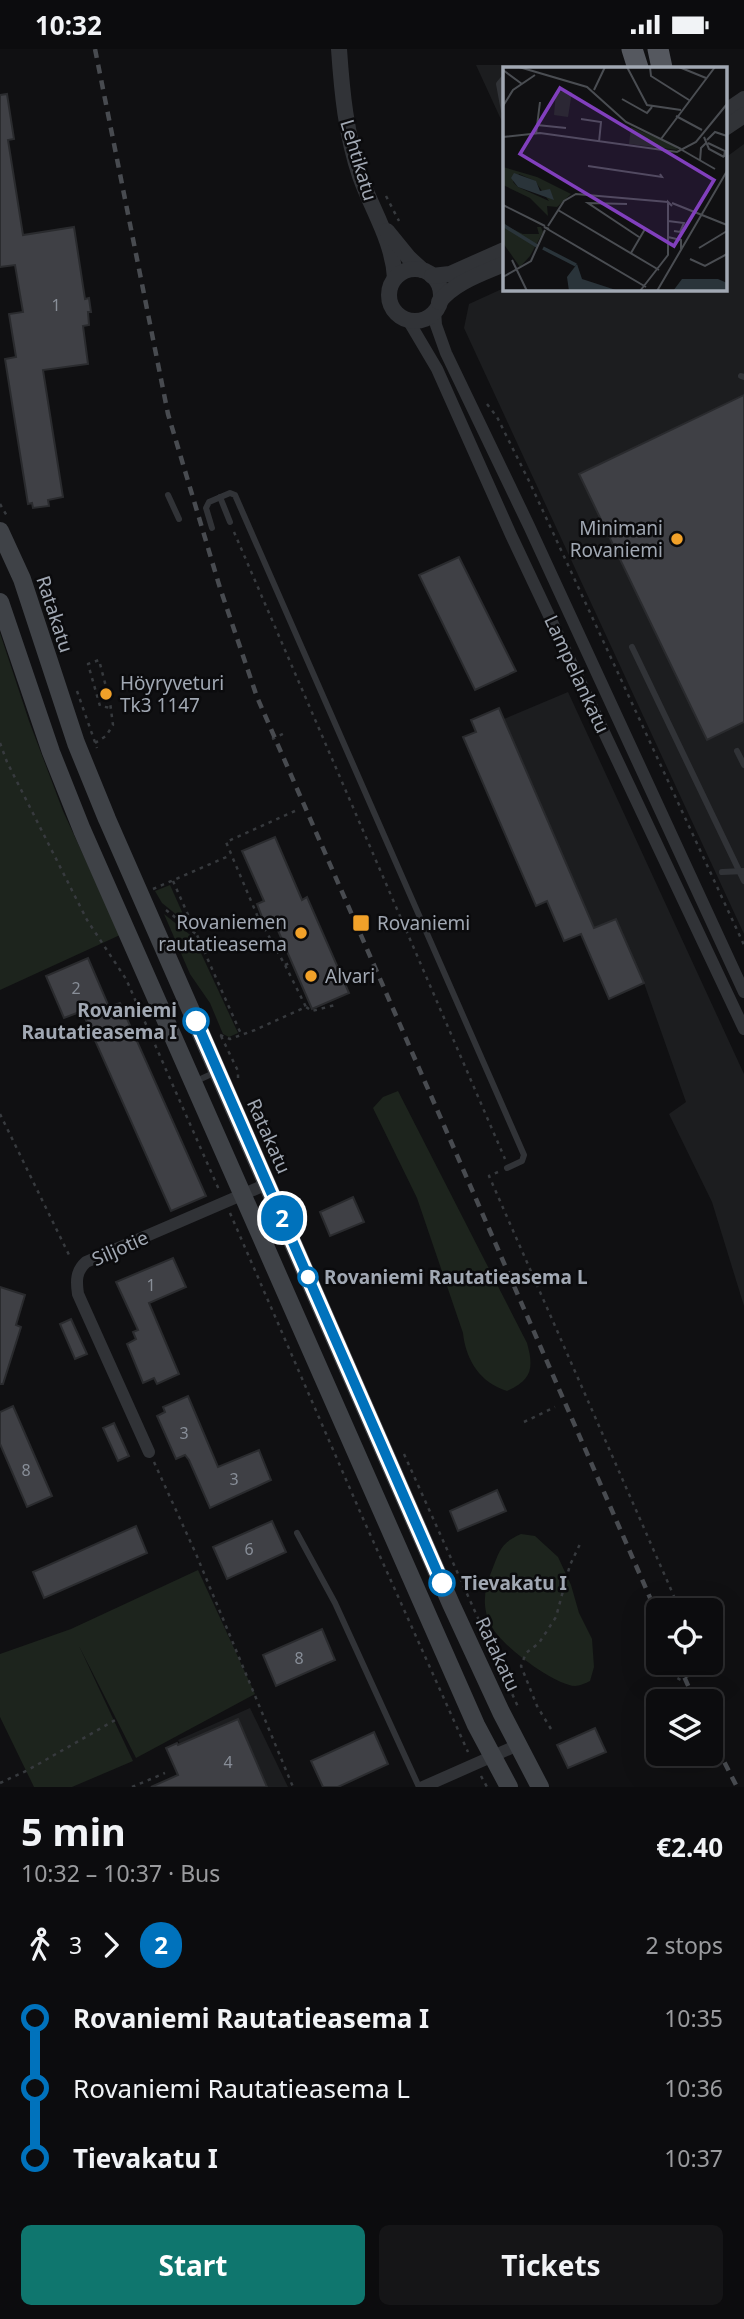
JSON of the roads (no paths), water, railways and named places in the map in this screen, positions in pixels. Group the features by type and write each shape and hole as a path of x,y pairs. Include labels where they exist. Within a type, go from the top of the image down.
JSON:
{"highway":[{"path":"632,49 638,67"},
{"path":"658,49 662,67"}],"main road":[{"name":"Ratakatu","path":"5,525 76,743 107,819 451,1604 540,1787"},
{"path":"0,602 51,752 82,830 465,1700 509,1787"}],"street":[{"name":"Lehtikatu","path":"339,49 348,138 361,179 383,227 396,278"},
{"path":"726,111 744,99"},
{"path":"726,127 744,115"},
{"name":"Lehtikatu","path":"383,227 409,258 427,273"},
{"path":"503,250 450,274 406,271 396,278 389,290 390,301 395,311 408,320 423,319 437,307 448,291 503,264"},
{"path":"427,273 440,291 437,307"},
{"name":"Lampelankatu","path":"437,307 436,325 446,353 529,526 744,992"},
{"name":"Lampelankatu","path":"408,320 437,369 511,535 744,1030"},
{"name":"Siljotie","path":"149,1452 78,1294 78,1273 86,1262 267,1184"},
{"path":"421,1787 518,1745"}],"lane":[{"path":"503,79 499,84 503,106"},
{"path":"212,527 206,508 209,502 230,493 235,495 524,1155 522,1161 508,1168"},
{"path":"168,495 179,519"},
{"path":"220,497 230,522"},
{"path":"632,647 744,881"},
{"path":"737,751 744,765"},
{"path":"722,872 741,872"},
{"path":"194,1083 218,1071"},
{"path":"297,1534 335,1603 421,1787"}],"railway":[{"path":"95,49 168,414 220,588 257,697 650,1598"},
{"path":"683,1675 690,1689"},
{"path":"723,1760 737,1787"}],"place":[{"name":"Minimani Rovaniemi","path":"677,539"},
{"name":"Höyryveturi Tk3 1147","path":"106,694"},
{"name":"Rovaniemi","path":"361,923"},
{"name":"Rovaniemen rautatieasema","path":"301,933"},
{"name":"Alvari","path":"311,976"},
{"name":"Rovaniemi Rautatieasema I","path":"196,1021"},
{"name":"Rovaniemi Rautatieasema L","path":"308,1277"},
{"name":"Tievakatu I","path":"442,1583"}]}
